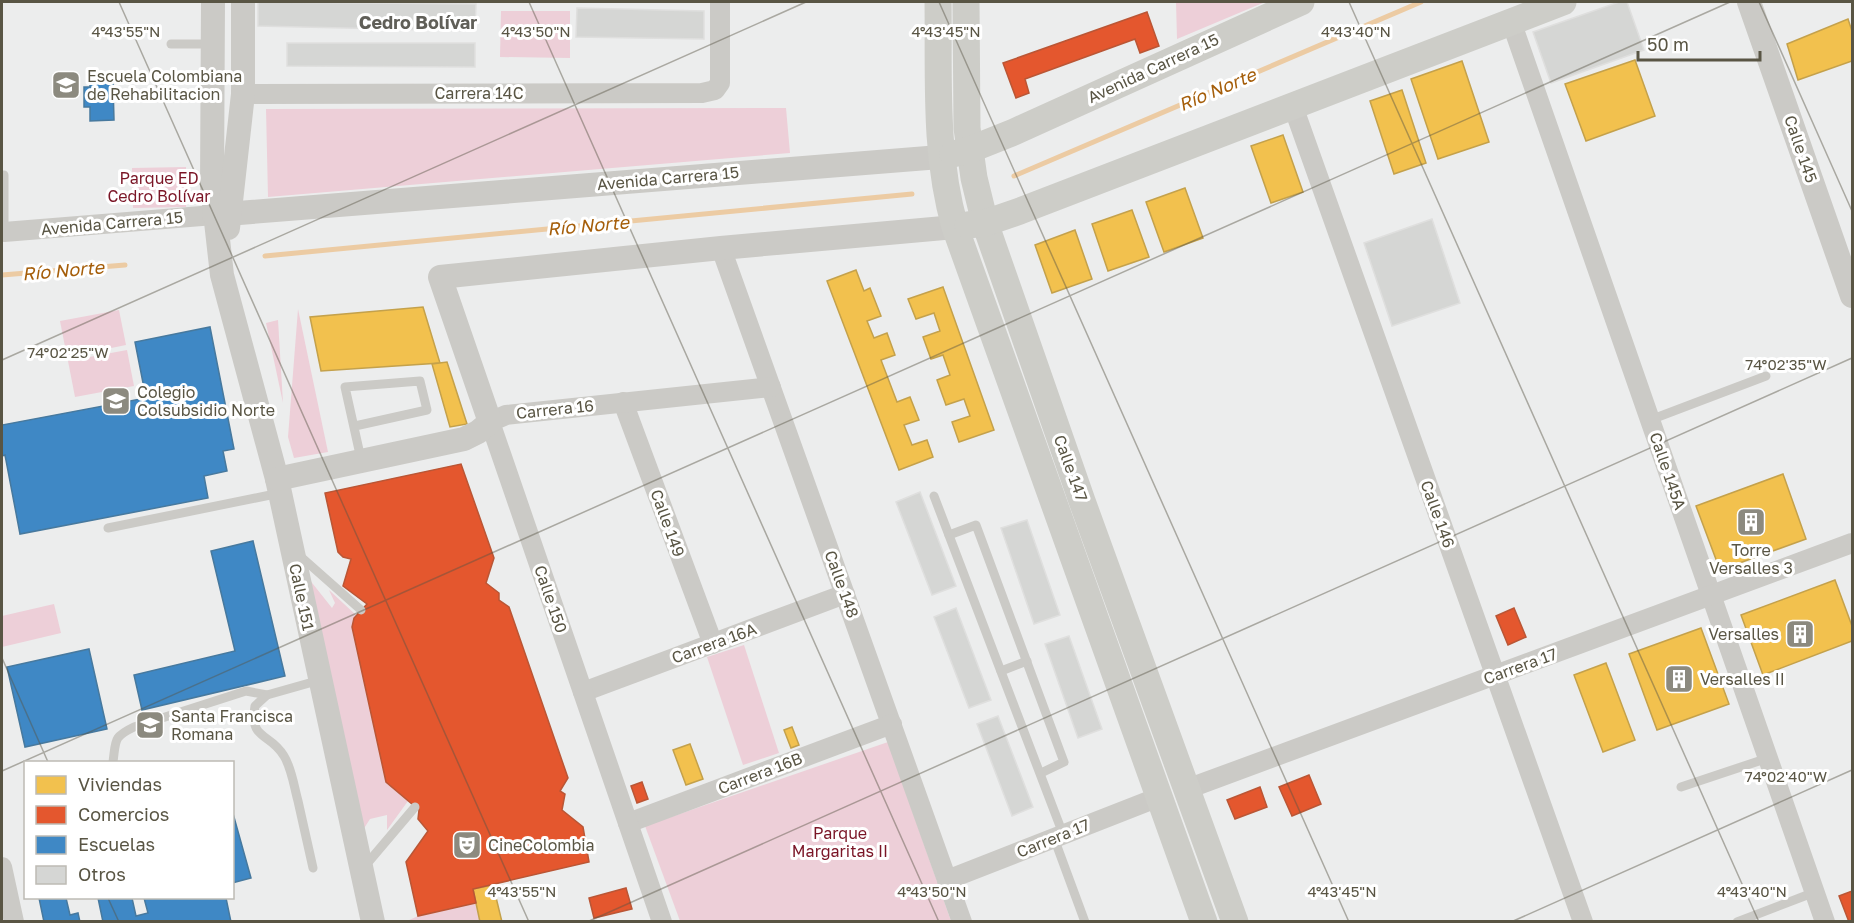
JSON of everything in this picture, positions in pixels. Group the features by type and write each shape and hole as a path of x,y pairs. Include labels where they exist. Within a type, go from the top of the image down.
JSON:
{"main road":[{"name":"Calle 147","path":"938,2 940,156 955,227 1204,921"},
{"name":"Calle 147","path":"966,2 967,128 969,150 985,223 1235,921"},
{"name":"Avenida Carrera 15","path":"940,156 969,150 1018,130 1301,2"},
{"path":"955,227 985,223 1563,2"}],"street":[{"name":"Calle 151","path":"213,2 212,186 222,215"},
{"name":"Calle 151","path":"243,2 243,94 222,215 222,275 278,486 372,921"},
{"name":"Carrera 14C","path":"243,94 702,93 715,90 720,83 720,2"},
{"name":"Calle 145","path":"1749,2 1852,296"},
{"name":"Calle 145A","path":"1511,21 1825,921"},
{"name":"Calle 146","path":"1293,106 1583,921"},
{"name":"Avenida Carrera 15","path":"4,232 940,156"},
{"path":"721,248 955,227"},
{"name":"Calle 150","path":"662,921 440,277 721,248"},
{"name":"Calle 148","path":"721,248 962,921"},
{"name":"Carrera 16","path":"278,486 362,461 464,439 478,432 490,422 507,415 771,387"},
{"name":"Calle 149","path":"624,402 713,644"},
{"name":"Carrera 17","path":"1187,789 1852,543"},
{"name":"Carrera 16A","path":"583,692 845,594"},
{"name":"Carrera 16B","path":"628,823 892,724"},
{"name":"Carrera 17","path":"947,880 1159,796"},
{"path":"2,867 14,921"}],"lane":[{"path":"171,44 213,44"},
{"path":"2,175 4,175 4,232"},
{"path":"1650,420 1766,376"},
{"path":"355,426 427,410 420,381 345,387 362,461"},
{"path":"108,528 278,486"},
{"path":"934,496 1041,773 1085,921"},
{"path":"949,535 976,525 1064,762 1041,773"},
{"path":"292,549 361,610"},
{"path":"1001,671 1027,662"},
{"path":"113,761 116,741 120,734 134,727 246,692 267,695 320,680"},
{"path":"267,695 255,706 252,721 256,730 276,744 286,758 313,868"},
{"path":"1681,787 1768,758"},
{"path":"362,871 415,807"},
{"path":"1737,921 1815,892"}],"green space":[{"path":"1176,2 1265,2 1177,39"},
{"path":"501,11 570,11 570,58 500,57"},
{"path":"786,108 790,153 268,197 266,109"},
{"name":"Parque ED Cedro Bolívar","path":"186,167 186,207 133,208 132,168"},
{"path":"298,309 328,452 294,458 288,437"},
{"path":"119,310 126,345 67,357 60,321"},
{"path":"278,320 283,403 266,323"},
{"path":"127,350 134,386 75,397 68,361"},
{"path":"305,574 332,608 335,603 329,590 357,616 386,782 408,801 387,830 387,815 370,819 361,833"},
{"path":"54,604 61,633 2,647 2,616"},
{"path":"744,645 779,753 743,765 707,657"},
{"name":"Parque Margaritas II","path":"888,742 951,921 680,921 645,826"},
{"path":"476,903 480,921 405,922 418,916"}],"building: Viviendas":[{"path":"1848,19 1852,31 1852,61 1798,80 1787,44"},
{"path":"1635,60 1655,116 1586,141 1565,84"},
{"path":"1462,61 1489,142 1438,159 1411,79"},
{"path":"1402,90 1426,163 1394,174 1370,101"},
{"path":"1283,135 1303,192 1271,203 1251,146"},
{"path":"1185,188 1203,238 1164,252 1146,202"},
{"path":"1132,210 1149,257 1108,271 1092,224"},
{"path":"1075,230 1092,279 1052,293 1035,245"},
{"path":"856,270 864,291 870,288 881,316 867,321 874,338 887,333 895,355 881,360 897,402 910,397 919,420 904,425 912,445 927,440 933,457 899,470 827,281"},
{"path":"943,287 994,430 959,442 952,422 970,416 964,399 946,405 937,380 950,375 943,355 931,359 923,337 940,331 934,313 916,319 908,299"},
{"path":"423,307 440,363 321,371 310,317"},
{"path":"447,362 467,424 450,427 432,364"},
{"name":"Torre Versalles 3","path":"1783,474 1806,539 1720,570 1696,506"},
{"name":"Versalles","path":"1835,580 1852,626 1852,641 1763,675 1741,615"},
{"name":"Versalles II","path":"1701,628 1729,704 1657,730 1629,654"},
{"path":"1606,663 1635,740 1603,752 1574,675"},
{"path":"792,727 799,745 791,748 784,730"},
{"path":"690,744 703,779 686,785 673,750"},
{"path":"493,885 502,922 480,922 473,889"}],"building: Comercios":[{"path":"1147,12 1159,46 1140,53 1135,39 1025,79 1029,93 1016,98 1003,63"},
{"path":"461,464 494,558 486,583 499,593 499,600 509,607 568,778 560,791 565,794 562,810 583,827 589,862 473,889 476,903 418,916 406,862 428,831 418,819 419,810 386,782 352,627 354,618 367,604 343,586 351,559 343,557 338,552 325,493"},
{"path":"1514,608 1526,637 1508,645 1496,616"},
{"path":"1309,775 1321,804 1292,816 1279,787"},
{"path":"642,782 648,799 637,803 631,786"},
{"path":"1260,787 1267,807 1235,819 1227,800"},
{"path":"626,888 632,909 594,918 589,898"},
{"path":"1852,891 1852,922 1849,922 1839,896"}],"building: Escuelas":[{"path":"90,83 113,83 114,120 90,121 90,107 84,107 84,87 90,87"},
{"path":"210,327 234,449 223,451 227,471 204,476 208,498 20,534 5,455 2,456 2,425 146,398 135,342"},
{"path":"253,541 285,676 142,710 134,675 235,651 211,551"},
{"path":"89,649 107,729 25,747 7,667"},
{"path":"234,817 251,878 234,882"},
{"path":"39,899 66,899 70,915 78,913 80,922 44,922"},
{"path":"98,899 132,899 136,916 148,913 144,899 226,899 231,922 103,922"}],"building: Otros":[{"path":"258,2 476,4 475,31 258,26"},
{"path":"1619,2 1627,2 1644,50 1551,83 1533,32"},
{"path":"577,8 704,11 704,39 576,37"},
{"path":"287,43 475,43 475,67 287,66"},
{"path":"1432,219 1460,303 1392,326 1364,243"},
{"path":"920,492 956,586 932,595 896,502"},
{"path":"1027,520 1060,615 1034,624 1001,528"},
{"path":"956,608 991,700 969,708 934,617"},
{"path":"1069,636 1102,729 1078,738 1045,644"},
{"path":"998,716 1033,807 1012,816 977,724"}],"waterway":[{"name":"Río Norte","path":"1014,176 1421,2"},
{"name":"Río Norte","path":"265,256 912,194"},
{"name":"Río Norte","path":"2,275 125,265"}],"place":[{"name":"Escuela Colombiana de Rehabilitacion","path":"66,85"},
{"name":"Colegio Colsubsidio Norte","path":"116,401"},
{"name":"Torre Versalles 3","path":"1751,522"},
{"name":"Versalles","path":"1800,634"},
{"name":"Versalles II","path":"1679,679"},
{"name":"Santa Francisca Romana","path":"150,725"},
{"name":"CineColombia","path":"467,845"}],"district":[{"name":"Cedro Bolívar","path":"418,22"}]}
